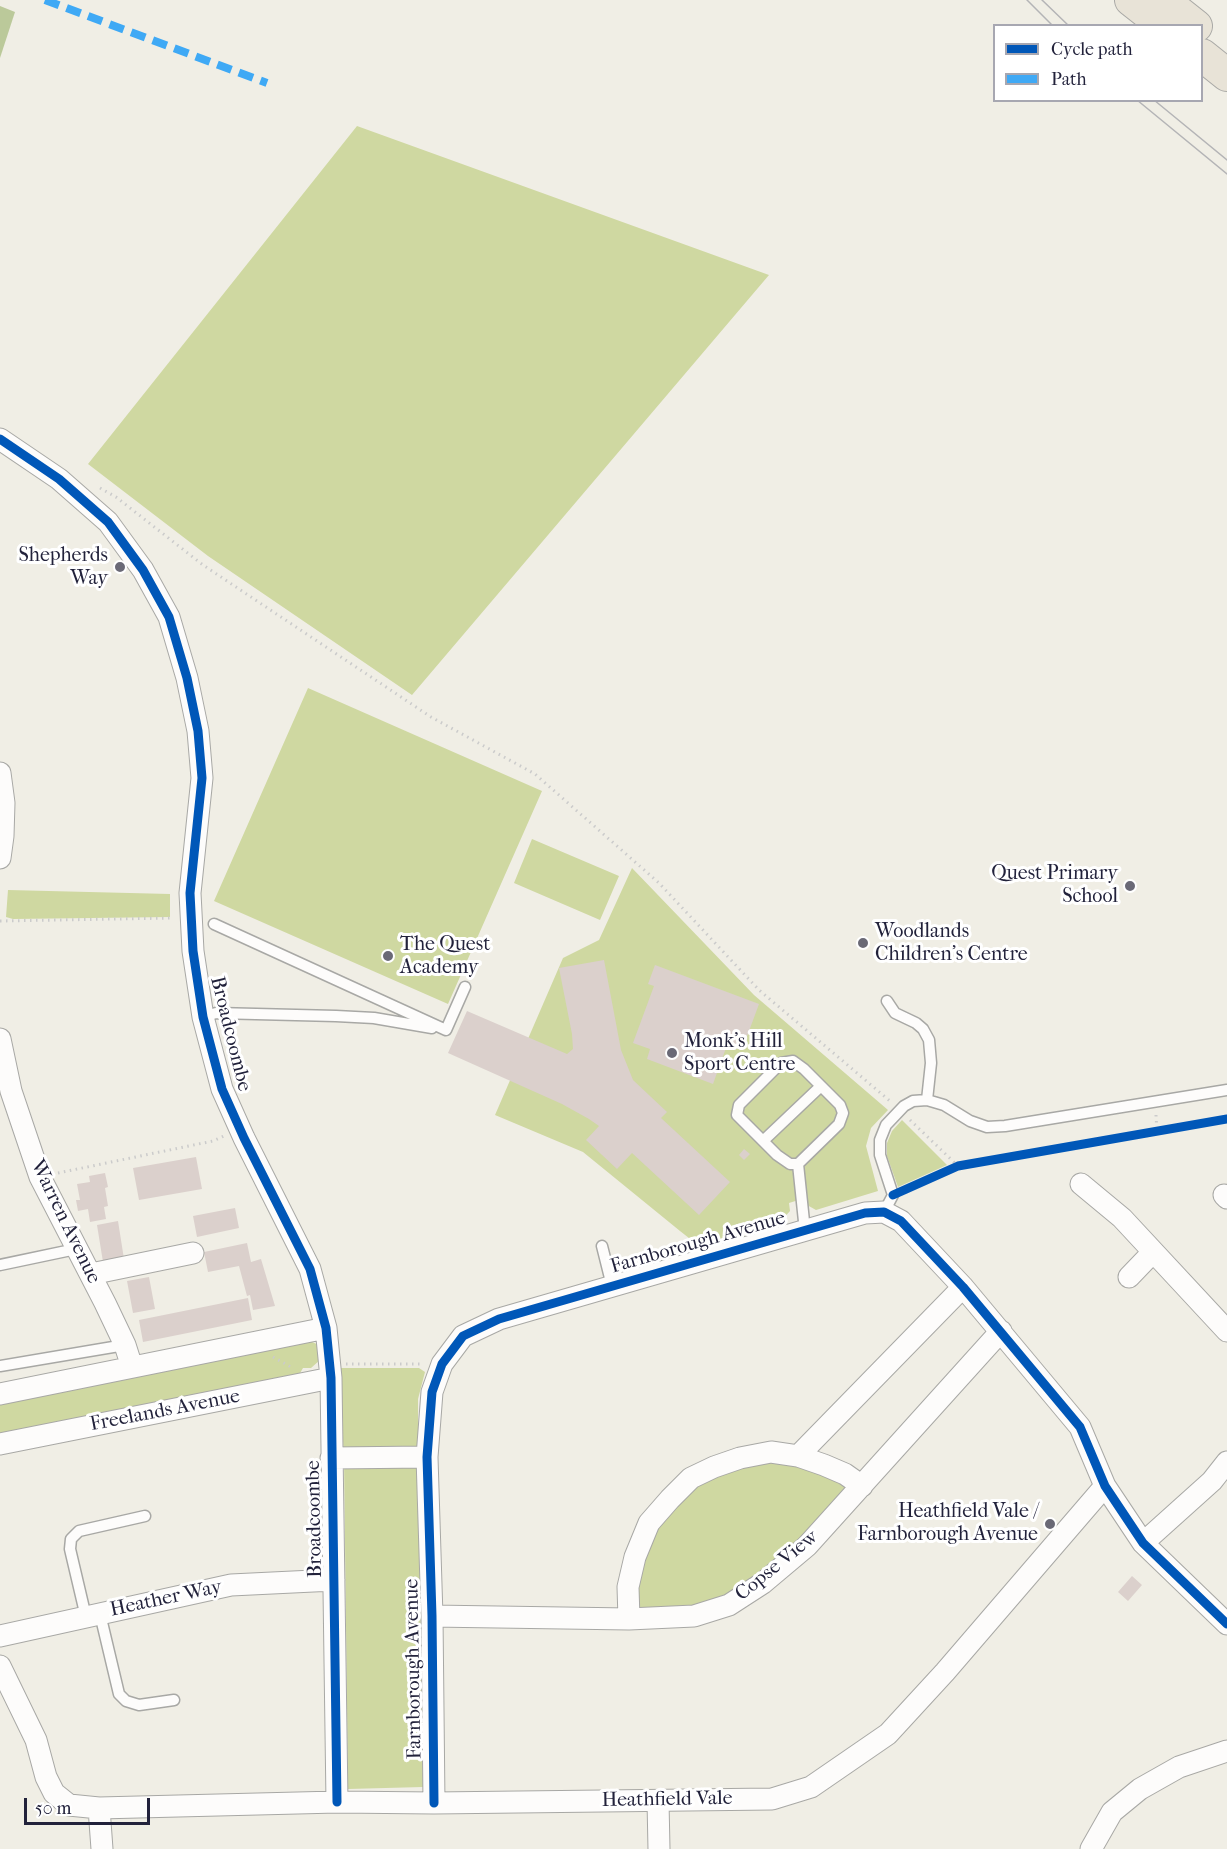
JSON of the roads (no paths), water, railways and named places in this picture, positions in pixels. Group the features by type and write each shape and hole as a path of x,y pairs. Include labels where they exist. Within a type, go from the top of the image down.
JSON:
{"main road":[{"path":"1131,0 1161,24"},
{"path":"1163,0 1193,24"},
{"path":"1203,31 1227,50"},
{"path":"1203,56 1227,75"}],"street":[{"name":"Broadcoombe","path":"0,439 59,479 108,522 143,570 169,616 187,678 198,731 202,778 190,893 193,951 203,1017 222,1089 239,1128 310,1269 326,1328 334,1580 337,1802"},
{"path":"0,773 4,803 0,858"},
{"name":"Warren Avenue","path":"0,1038 11,1091 40,1177 91,1274 132,1367"},
{"path":"1081,1184 1122,1218 1227,1331"},
{"path":"884,1212 901,1221 1001,1331 1080,1427 1105,1486 1143,1542 1227,1624"},
{"name":"Farnborough Avenue","path":"434,1803 427,1457 432,1392 442,1364 463,1336 499,1319 865,1213 884,1212"},
{"path":"91,1274 193,1252"},
{"path":"1129,1277 1154,1252"},
{"path":"798,1456 963,1287"},
{"path":"0,1394 326,1328"},
{"name":"Copse View","path":"432,1616 629,1618 694,1616 729,1605 763,1583 807,1546 1001,1331"},
{"name":"Freelands Avenue","path":"0,1444 326,1374"},
{"path":"629,1618 628,1587 635,1557 649,1523 691,1478 740,1458 771,1452 798,1456 824,1464 845,1474 862,1486"},
{"path":"331,1458 427,1457"},
{"path":"1143,1542 1212,1481 1227,1462"},
{"name":"Heathfield Vale","path":"0,1666 36,1740 46,1777 54,1793 69,1805 99,1808 337,1802 772,1799 811,1787 888,1734 945,1672 1105,1486"},
{"name":"Heather Way","path":"0,1636 231,1585 334,1580"},
{"path":"1091,1849 1112,1812 1140,1789 1179,1767 1227,1751"},
{"path":"658,1801 659,1849"},
{"path":"99,1808 102,1849"}],"lane":[{"path":"214,924 446,1030"},
{"path":"446,1030 465,987"},
{"path":"887,1000 895,1013 916,1023 923,1029 929,1040 932,1063 927,1100"},
{"path":"203,1017 216,1013 374,1018 446,1030"},
{"path":"793,1061 840,1105 843,1113 839,1124 798,1164 790,1164 763,1141 737,1115 739,1105 781,1064 793,1061"},
{"path":"763,1141 821,1086"},
{"path":"884,1212 893,1195 880,1155 880,1140 886,1125 900,1110 913,1101 927,1100 944,1105 970,1121 987,1127 1227,1090"},
{"path":"798,1164 805,1230"},
{"path":"602,1246 612,1286"},
{"path":"0,1265 76,1249"},
{"path":"0,1366 124,1345"},
{"path":"145,1516 79,1531 71,1539 70,1549 119,1694 126,1701 139,1705 174,1700"}],"tram line":[{"path":"1027,0 1051,24"},
{"path":"1042,0 1067,24"},
{"path":"1139,102 1227,174"},
{"path":"1156,102 1227,160"}],"place":[{"name":"Shepherds Way","path":"120,567"},
{"name":"Quest Primary School","path":"1130,886"},
{"name":"Woodlands Children's Centre","path":"863,943"},
{"name":"The Quest Academy","path":"388,956"},
{"name":"Monk's Hill Sport Centre","path":"672,1053"},
{"name":"Heathfield Vale / Farnborough Avenue","path":"1050,1524"}]}
